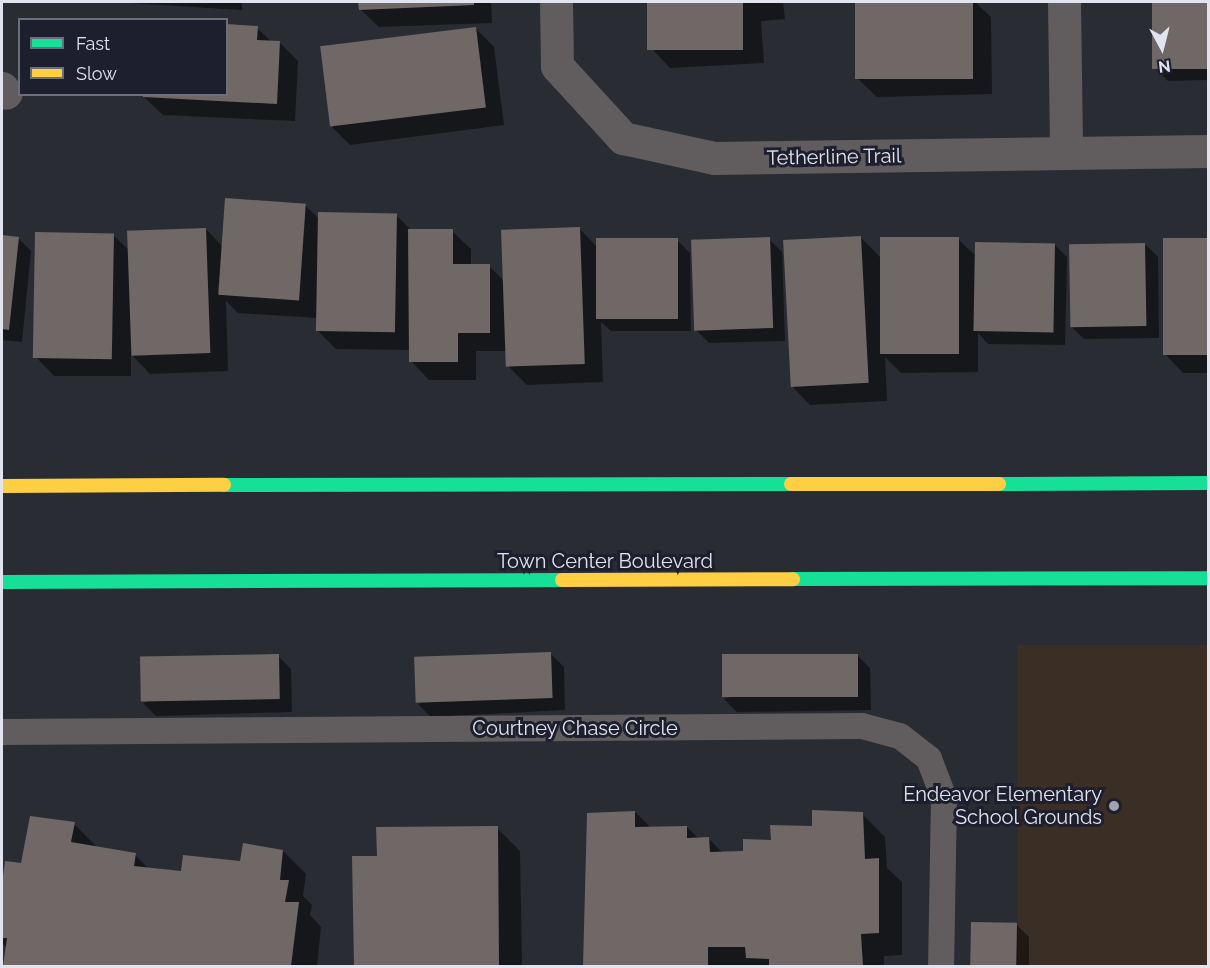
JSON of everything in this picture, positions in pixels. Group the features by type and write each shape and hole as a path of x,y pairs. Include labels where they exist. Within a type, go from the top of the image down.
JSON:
{"main road":[{"path":"2,486 1209,483"},
{"name":"Town Center Boulevard","path":"2,582 1209,578"}],"street":[{"name":"Tetherline Trail","path":"556,2 557,66 623,138 716,159 1209,151"},
{"path":"1064,2 1066,153"}],"lane":[{"name":"Courtney Chase Circle","path":"2,732 862,726 900,736 929,759 944,798 941,966"}],"shaded area":[{"name":"Endeavor Elementary School Grounds","path":"1018,645 1208,645 1208,966 1018,966"}],"building":[{"path":"358,2 474,2 474,5 359,10"},
{"path":"647,2 743,2 743,50 647,50"},
{"path":"855,2 973,2 973,79 855,79"},
{"path":"1152,2 1208,2 1208,69 1152,69"},
{"path":"228,24 258,26 257,40 280,41 277,104 143,97 228,96"},
{"path":"476,27 486,107 330,127 320,46"},
{"path":"225,198 306,204 299,300 218,295"},
{"path":"318,212 397,213 395,332 316,331"},
{"path":"580,227 585,364 506,367 501,230"},
{"path":"206,228 210,353 131,356 127,231"},
{"path":"408,229 453,229 453,264 490,264 490,333 458,333 458,362 409,362"},
{"path":"35,232 114,233 112,359 33,358"},
{"path":"2,235 19,237 9,330 2,329"},
{"path":"861,236 869,383 791,387 783,240"},
{"path":"770,237 773,328 694,331 691,240"},
{"path":"880,237 959,237 959,354 880,354"},
{"path":"596,238 678,238 678,319 596,319"},
{"path":"1163,238 1208,238 1208,355 1163,355"},
{"path":"975,242 1055,243 1053,332 973,331"},
{"path":"1145,243 1146,326 1070,327 1069,244"},
{"path":"551,652 553,698 416,703 414,657"},
{"path":"279,654 280,699 141,701 140,656"},
{"path":"722,654 858,654 858,697 722,697"},
{"path":"812,810 863,812 865,859 879,858 879,933 861,934 863,966 769,966 769,959 746,958 745,947 708,947 708,965 583,966 587,813 635,811 635,827 687,826 687,838 709,837 710,852 743,851 743,839 771,840 770,825 812,826"},
{"path":"30,816 75,822 71,842 136,853 134,866 181,871 183,855 240,861 243,843 283,850 280,880 289,880 285,902 299,902 291,966 3,966 7,938 2,938 2,884 5,861 21,863"},
{"path":"498,826 499,966 354,966 352,856 377,856 376,827"},
{"path":"971,922 1017,923 1016,966 970,966"}],"traffic: fast":[{"path":"999,484 1208,483"},
{"path":"224,485 791,484"},
{"path":"793,579 1208,578"},
{"path":"2,582 562,580"}],"traffic: slow":[{"path":"791,484 999,484"},
{"path":"2,486 224,485"},
{"path":"562,580 793,579"}],"place":[{"name":"Endeavor Elementary School Grounds","path":"1114,806"}]}
